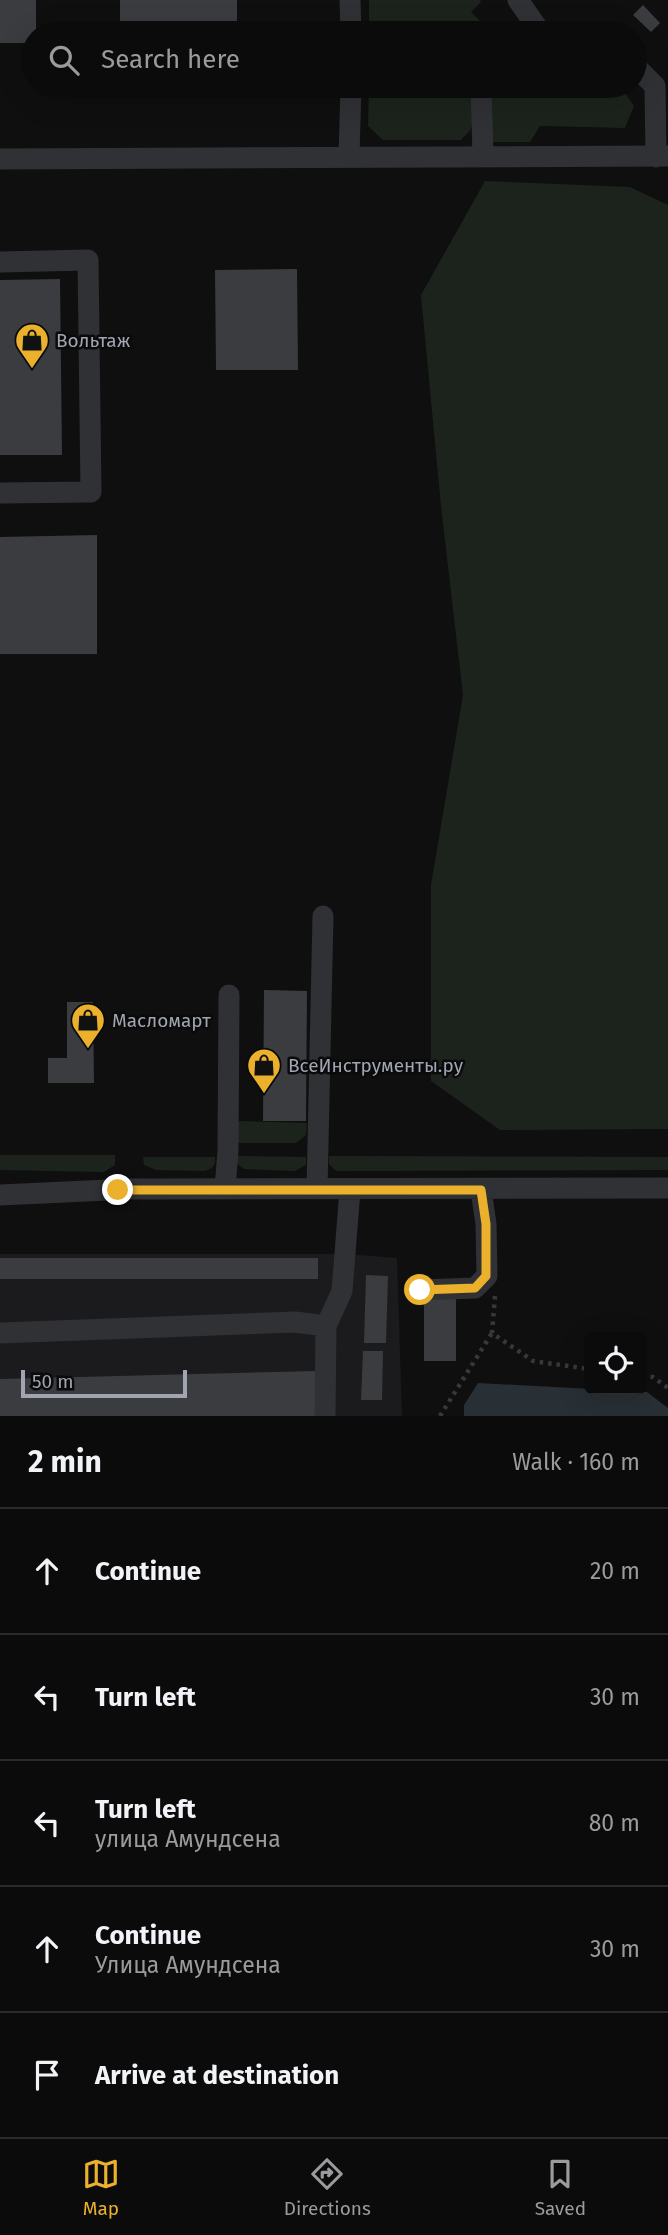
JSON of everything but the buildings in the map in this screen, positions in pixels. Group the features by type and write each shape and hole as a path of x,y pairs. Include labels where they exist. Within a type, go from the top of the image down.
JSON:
{"street":[{"path":"351,0 351,21"},
{"path":"518,0 533,21"},
{"path":"0,159 662,156 655,86 647,78"},
{"path":"349,156 351,98"},
{"path":"481,98 483,156"},
{"path":"0,262 88,260 91,492 0,493"},
{"path":"317,1189 323,916"},
{"path":"225,1189 228,1151 229,995"},
{"path":"4,1196 118,1190 668,1188"},
{"path":"325,1416 326,1326 342,1291 350,1190"},
{"path":"420,1290 475,1288 486,1276 486,1224 481,1190"},
{"path":"0,1333 296,1322 326,1326"}],"path":[{"path":"440,1416 492,1333 495,1295 486,1276"},
{"path":"492,1333 533,1361 584,1368"},
{"path":"647,1376 653,1377 668,1388"}],"shaded area":[{"path":"369,0 481,2 471,12 480,21 369,21"},
{"path":"369,98 472,98 474,105 471,128 461,140 383,140 368,126"},
{"path":"490,98 629,98 634,106 625,128 540,126 530,142 490,142"},
{"path":"485,181 630,187 668,205 668,1129 500,1130 431,1081 431,885 463,695 441,506 421,295"},
{"path":"237,1121 307,1123 306,1135 296,1143 237,1143"},
{"path":"0,1155 115,1155 115,1165 104,1172 0,1170"},
{"path":"236,1156 306,1157 306,1165 295,1171 244,1169 236,1163"},
{"path":"329,1156 668,1157 668,1170 336,1171 329,1164"},
{"path":"143,1157 215,1157 215,1163 205,1171 156,1170 144,1165"},
{"path":"0,1254 347,1254 397,1258 402,1416 0,1416"},
{"path":"478,1383 584,1389 584,1395 647,1395 647,1392 668,1408 668,1416 464,1416 464,1405"}],"place":[{"name":"Вольтаж","path":"32,370"},
{"name":"Масломарт","path":"88,1050"},
{"name":"ВсеИнструменты.ру","path":"264,1095"}],"route":[{"path":"118,1190 481,1190 486,1224 486,1276 475,1288 420,1290"}]}
